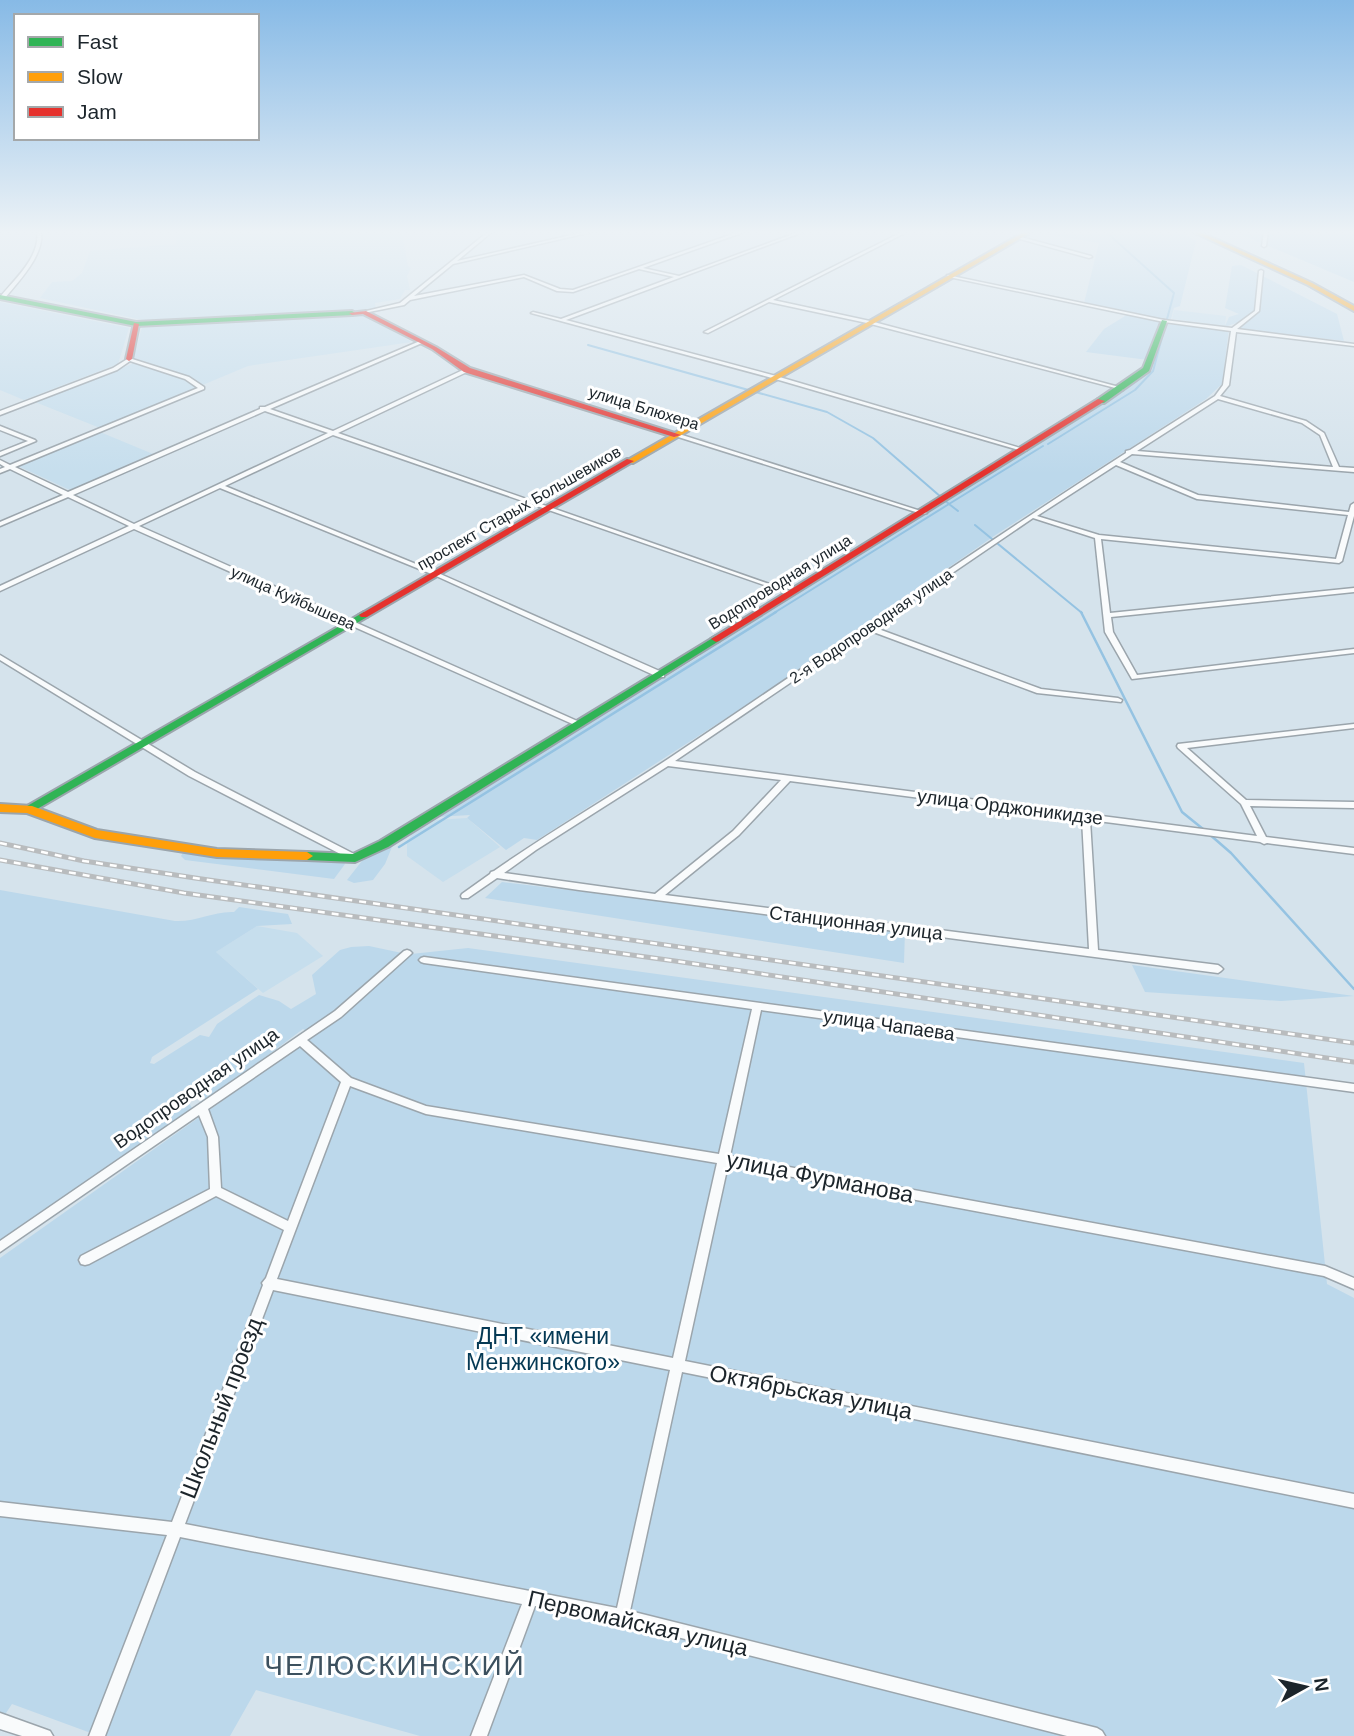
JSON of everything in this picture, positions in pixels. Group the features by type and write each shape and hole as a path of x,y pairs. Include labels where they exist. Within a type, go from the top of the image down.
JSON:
{"street":[{"path":"82,312 136,324 368,312"},
{"path":"563,321 587,312"},
{"path":"706,331 747,312"},
{"path":"821,312 1121,389"},
{"name":"проспект Старых Большевиков","path":"28,809 552,508 886,312"},
{"path":"1122,312 1160,320 1354,345"},
{"path":"1256,312 1234,329 1226,385 1217,397 1304,422 1322,434 1337,469"},
{"name":"улица Блюхера","path":"364,313 467,370 924,513"},
{"path":"533,313 774,377 1024,450"},
{"name":"Водопроводная улица","path":"355,858 384,844 580,724 1121,389 1146,369 1160,320"},
{"path":"0,413 116,369 129,359 136,324"},
{"path":"0,524 262,408 420,342"},
{"path":"0,471 202,388 187,378 129,359"},
{"path":"0,589 467,370"},
{"name":"2-я Водопроводная улица","path":"465,896 494,874 667,763 1128,452 1217,397"},
{"path":"262,408 792,593"},
{"path":"1,427 52,449"},
{"path":"0,454 33,441"},
{"path":"1128,452 1354,470"},
{"path":"1115,462 1196,498 1352,514"},
{"name":"улица Куйбышева","path":"0,463 134,526 580,724"},
{"path":"220,485 436,574 661,674"},
{"path":"1032,516 1098,537 1339,561 1354,505"},
{"path":"1098,537 1109,632 1135,677 1354,651"},
{"path":"1106,615 1354,590"},
{"path":"869,628 1040,691 1118,700"},
{"path":"0,657 192,774 355,858"},
{"path":"1264,841 1244,803 1181,746 1354,726"},
{"name":"улица Орджоникидзе","path":"667,763 1354,851"},
{"path":"657,897 736,833 788,778"},
{"path":"1244,803 1354,805"},
{"path":"0,808 28,809 95,834 217,853 355,858"},
{"path":"1086,817 1094,954"},
{"name":"Станционная улица","path":"494,874 1218,969"},
{"name":"Водопроводная улица","path":"0,1247 338,1014 407,953"},
{"name":"улица Чапаева","path":"424,960 757,1008 1354,1088"},
{"path":"622,1616 721,1159 757,1008"},
{"name":"улица Фурманова","path":"300,1040 347,1081 426,1110 721,1159 1325,1271 1354,1284"},
{"name":"Школьный проезд","path":"97,1736 347,1081"},
{"path":"202,1108 213,1137 216,1191"},
{"path":"216,1191 290,1227"},
{"path":"85,1259 216,1191"},
{"name":"Октябрьская улица","path":"268,1283 1354,1501"},
{"path":"0,1509 175,1529"},
{"name":"Первомайская улица","path":"175,1529 622,1616 1097,1736"},
{"path":"479,1736 531,1598"},
{"path":"0,1721 20,1732 45,1736"}],"shaded area":[{"path":"0,312 50,312 129,328 118,364 24,400 0,390"},
{"path":"105,312 323,312 147,321"},
{"path":"1174,312 1226,316 1225,326 1172,319"},
{"path":"363,313 412,342 248,366 100,428 35,402 132,364 142,327"},
{"path":"100,432 153,454 70,490 18,466"},
{"path":"467,818 500,847 443,882 407,856 407,842 412,834 436,820"},
{"path":"257,926 297,933 323,956 263,993 216,952"}],"green space":[{"path":"1125,312 1173,312 1171,319 1162,319 1148,360 1086,352 1104,329 1130,313"},
{"path":"1234,312 1333,312 1337,314 1344,341 1238,328 1242,323 1225,326 1229,317 1239,314"},
{"path":"1165,324 1229,329 1222,384 1206,399 997,534 793,675 537,840 524,838 506,850 467,818 470,815 436,817 392,847 385,864 373,880 354,883 347,880 365,857 473,795 477,790 700,656 700,653 1148,370"},
{"path":"184,851 342,860 345,864 334,879 185,860 181,856"},
{"path":"502,882 905,930 904,963 485,898"},
{"path":"0,890 175,921 234,912 239,907 288,914 292,924 257,926 216,952 258,989 152,1057 150,1063 154,1064 200,1035 209,1037 217,1024 259,995 279,1001 291,1009 316,994 312,975 340,950 369,946 402,953 308,1032 303,1029 211,1098 206,1099 199,1092 187,1100 192,1108 188,1112 0,1241"},
{"name":"ДНТ «имени Менжинского»","path":"468,948 1304,1063 1327,1284 1354,1298 1354,1736 420,1736 256,1690 230,1736 99,1736 12,1704 0,1722 0,1258 341,1017 411,954"},
{"path":"1132,965 1354,996 1281,1001 1145,992"}],"waterway":[{"path":"1048,444 1135,390 1153,371 1169,312"},
{"path":"588,345 827,412 873,438 949,504"},
{"path":"949,504 1043,446"},
{"path":"774,613 949,504"},
{"path":"949,504 958,511"},
{"path":"975,525 1081,612"},
{"path":"399,847 776,612"},
{"path":"1081,612 1182,812 1203,829"},
{"path":"1208,833 1231,853 1354,989"}],"railway":[{"path":"0,843 84,861 195,878 1354,1043"},
{"path":"0,860 184,893 675,961 1354,1062"}],"traffic: fast":[{"path":"76,312 136,324 352,313"},
{"path":"1101,401 1146,369 1164,321"},
{"path":"28,809 364,615"},
{"path":"307,856 355,858 384,844 716,639"}],"traffic: slow":[{"path":"630,461 889,312"},
{"path":"0,808 28,809 95,834 217,853 307,856"}],"traffic: jam":[{"path":"352,313 364,312"},
{"path":"364,312 434,348 467,370 677,435"},
{"path":"129,359 136,324"},
{"path":"716,639 1101,401"},
{"path":"364,615 630,461"}],"district":[{"name":"ЧЕЛЮСКИНСКИЙ","path":"395,1665"}]}
